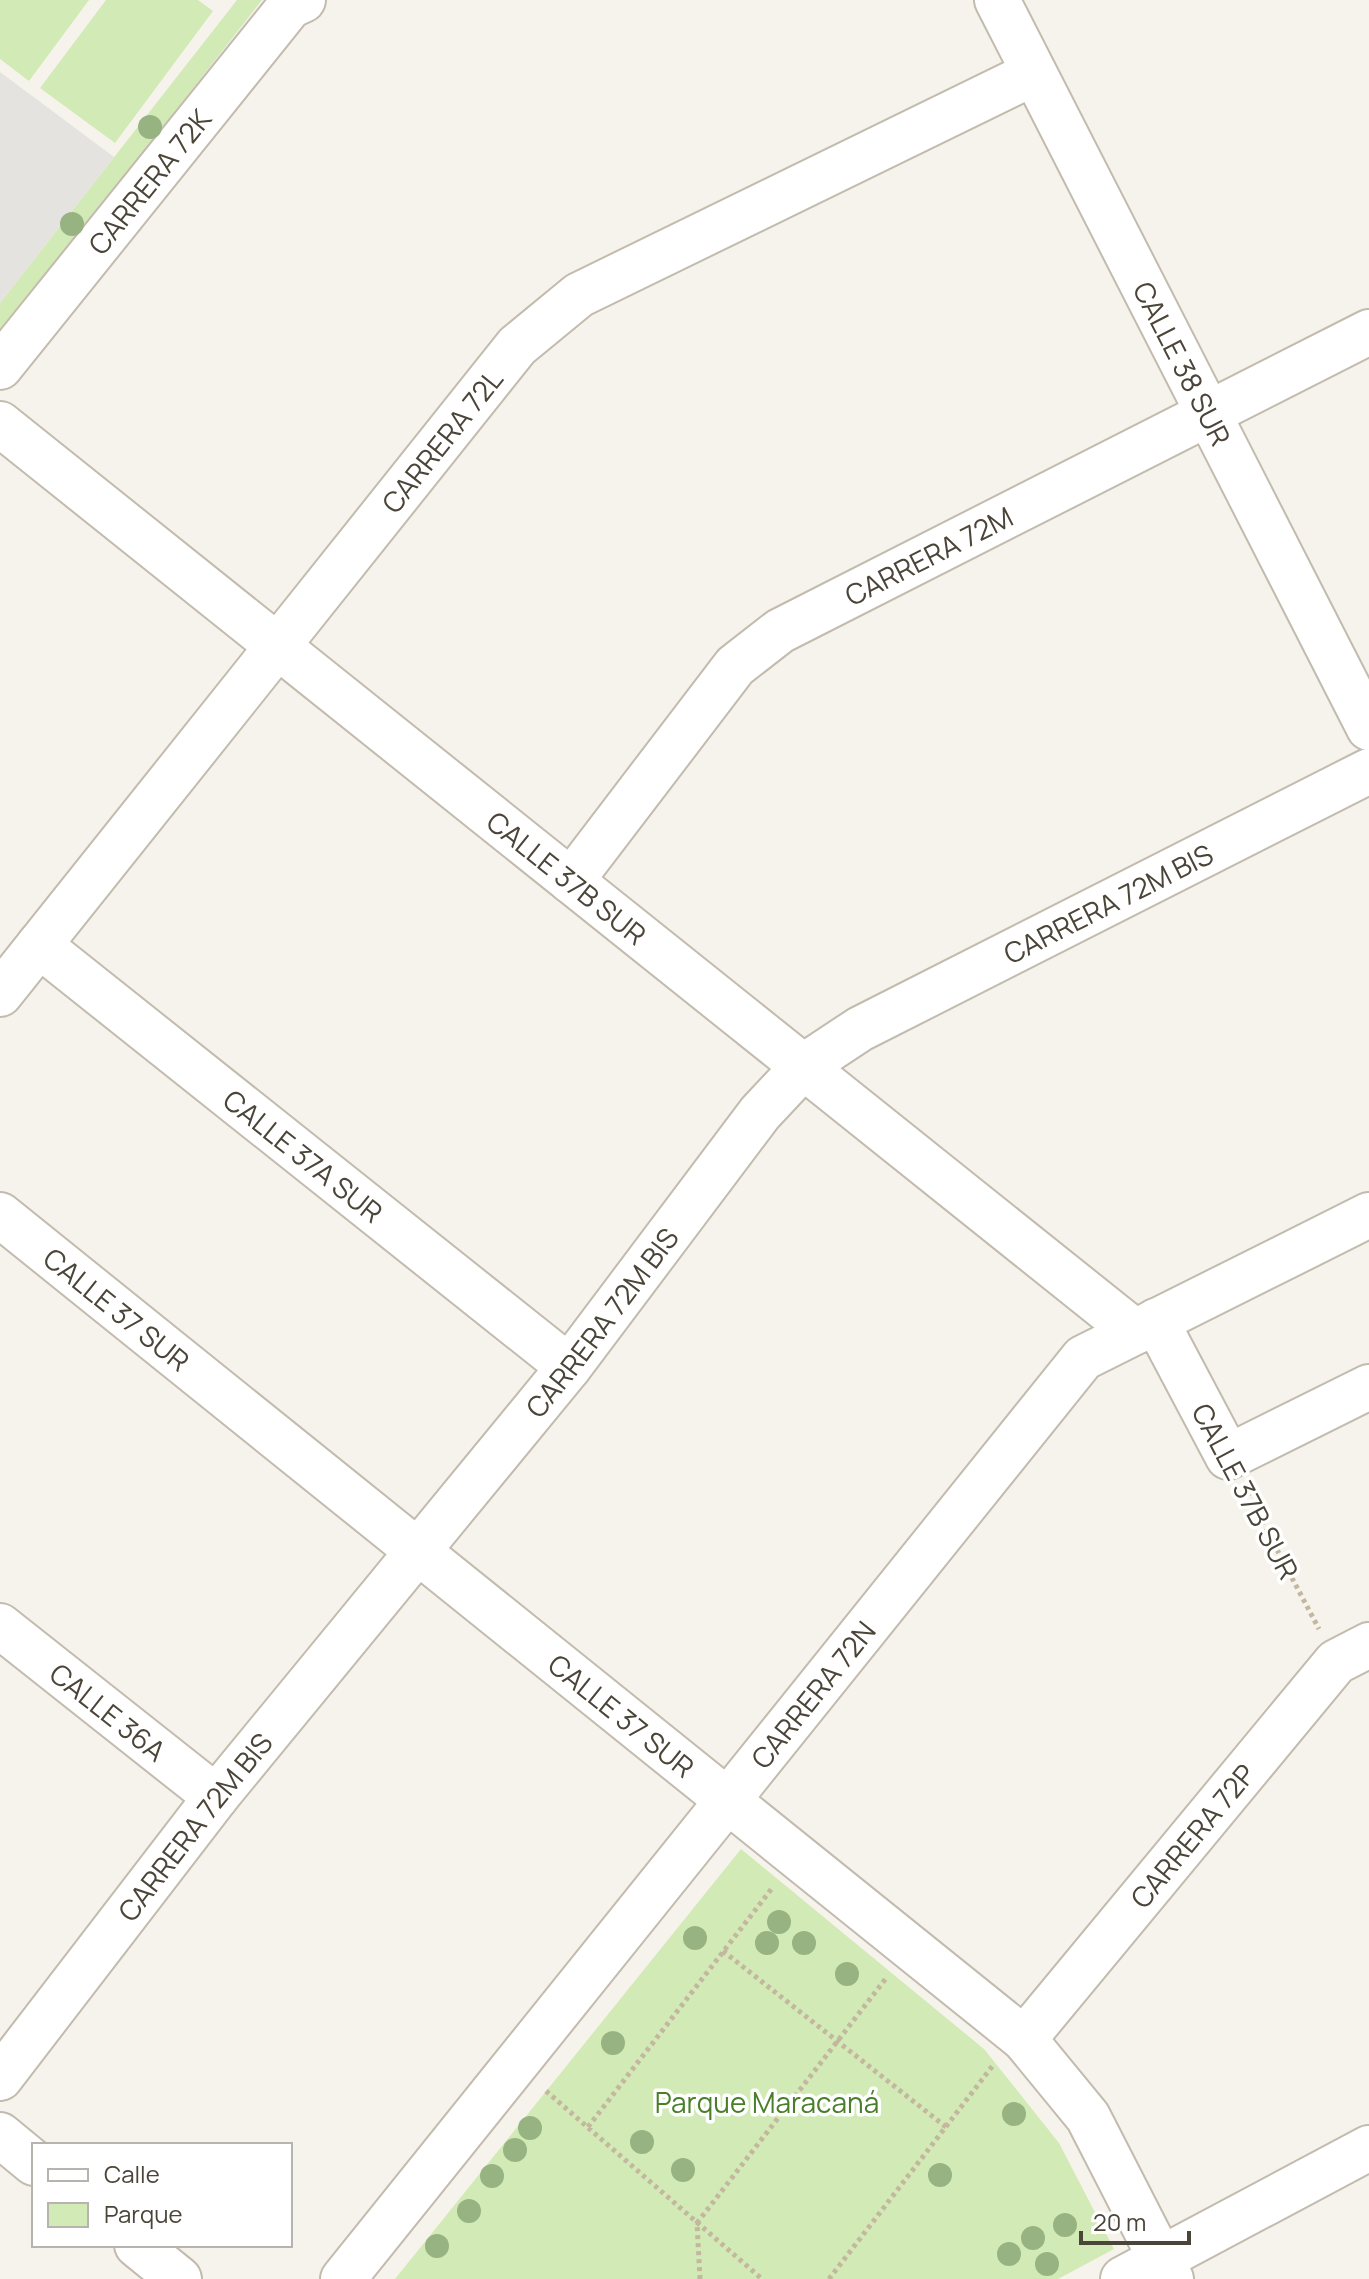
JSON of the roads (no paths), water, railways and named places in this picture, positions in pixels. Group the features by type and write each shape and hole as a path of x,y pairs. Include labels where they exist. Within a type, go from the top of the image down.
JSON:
{"street":[{"name":"CARRERA 72K","path":"0,367 290,6 303,0"},
{"name":"CALLE 38 SUR","path":"997,0 1369,728"},
{"name":"CARRERA 72L","path":"0,994 517,346 543,322 579,295 1034,73"},
{"name":"CARRERA 72M","path":"571,881 735,666 754,648 780,631 1369,332"},
{"name":"CALLE 37B SUR","path":"0,424 804,1066 1146,1326 1228,1457 1369,1387"},
{"name":"CARRERA 72M BIS","path":"0,2078 216,1797 569,1367 760,1113 804,1066 860,1029 1369,771"},
{"name":"CALLE 37A SUR","path":"39,945 569,1367"},
{"name":"CALLE 37 SUR","path":"0,1215 416,1552 728,1798 1013,2046 1088,2117 1151,2272"},
{"name":"CARRERA 72N","path":"343,2279 1083,1358 1369,1215"},
{"name":"CALLE 36A","path":"0,1626 216,1797"},
{"name":"CARRERA 72P","path":"1013,2046 1352,1653"},
{"path":"0,2135 32,2161"},
{"path":"1151,2272 1369,2148"},
{"path":"139,2247 179,2279"}],"park label":[{"name":"Parque Maracaná","path":"767,2102"}]}
